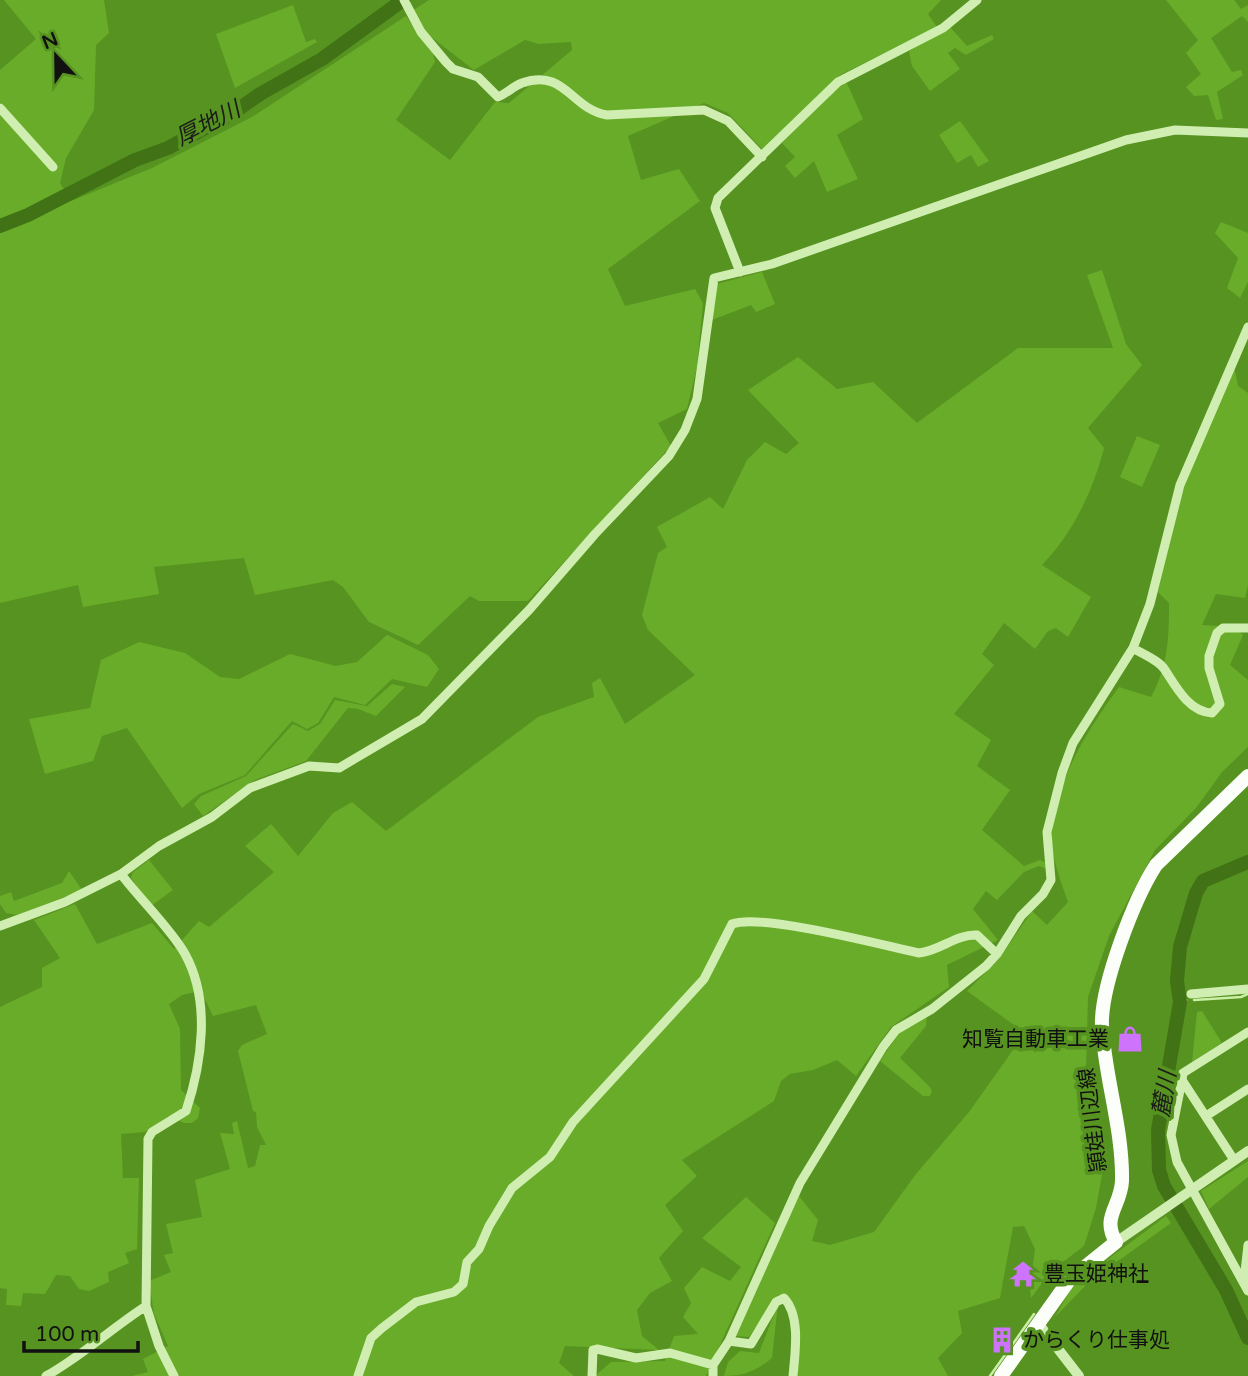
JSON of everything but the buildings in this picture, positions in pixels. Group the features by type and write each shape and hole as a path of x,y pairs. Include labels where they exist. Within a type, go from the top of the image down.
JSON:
{"main road":[{"name":"頴娃川辺線","path":"1116,1242 1109,1224 1122,1184 1119,1142 1102,1026 1107,985 1150,874 1246,781"},
{"path":"1001,1376 1070,1279 1116,1242"}],"street":[{"path":"404,0 408,12 453,69 478,77 498,97 526,81 548,78 566,89 591,112 607,115 704,110 728,121 761,157"},
{"path":"740,272 715,203 838,82 943,28 977,0"},
{"path":"0,108 53,167"},
{"path":"0,926 65,902 121,874 159,846 212,817 250,788 309,766 339,768 422,719 529,610 594,534 669,456 685,430 697,399 714,278 772,264 1126,139 1175,130 1248,133"},
{"path":"713,1376 713,1365 729,1342 800,1184 883,1047 896,1030 932,1009 997,954 1021,916 1043,894 1051,880 1047,832 1062,773 1073,743 1133,648 1150,604 1180,485 1248,327"},
{"path":"1133,648 1165,669 1170,682 1191,706 1201,713 1212,713 1220,704 1209,668 1209,656 1217,633 1223,628 1248,628"},
{"path":"121,874 183,951 196,981 199,999 201,1050 186,1111 152,1132 148,1139 146,1306 159,1346 174,1376"},
{"path":"358,1376 372,1338 382,1328 416,1302 454,1292 463,1284 467,1262 480,1249 484,1235 512,1188 550,1157 573,1122 704,979 732,924 743,920 799,927 919,953 932,952 967,935 977,935 997,954"},
{"path":"1191,994 1248,989"},
{"path":"1247,1289 1189,1189 1177,1161 1171,1135 1183,1073 1248,1032"},
{"path":"1182,1080 1234,1160"},
{"path":"1206,1116 1248,1090"},
{"path":"1116,1242 1189,1189 1248,1151"},
{"path":"1247,1289 1248,1245"},
{"path":"729,1342 751,1344 776,1302 784,1298 790,1308 795,1332 793,1376"},
{"path":"46,1376 72,1361 116,1325 146,1306"},
{"path":"1038,1323 1079,1376"},
{"path":"592,1376 593,1350 597,1349 636,1358 670,1353 713,1365"}],"green space":[{"path":"4,0 104,0 109,33 96,45 94,110 66,158 60,183 71,201 152,168 252,117 406,16 433,53 435,62 396,120 450,160 495,102 509,103 572,50 571,42 539,44 525,40 474,70 422,30 412,11 429,0 941,0 928,14 937,27 840,75 763,150 728,113 704,103 628,136 641,180 679,169 700,201 608,269 625,306 695,289 703,303 697,367 687,409 658,423 671,446 528,601 479,601 470,596 418,645 369,622 343,587 333,580 255,595 244,558 154,567 159,594 83,607 78,585 0,603 0,113 5,108 0,102 0,70 36,39"},
{"path":"1166,0 1234,0 1241,9 1248,5 1248,22 1242,16 1211,38 1232,72 1241,70 1243,75 1217,92 1223,119 1216,120 1208,95 1194,96 1186,87 1201,74 1186,53 1198,40"},
{"path":"293,5 306,42 315,39 317,42 235,88 216,34"},
{"path":"950,27 967,46 992,35 994,39 966,55 955,48 948,53 960,69 930,91 912,66 909,51"},
{"path":"846,81 863,119 837,135 858,179 827,192 814,161 795,178 785,166 795,157 782,143 817,106"},
{"path":"960,121 989,161 978,167 971,155 957,163 939,135"},
{"path":"1221,222 1248,233 1248,282 1240,298 1227,288 1238,258 1215,233"},
{"path":"1102,270 1126,344 1142,365 1088,428 1104,448 1099,464 1080,511 1063,539 1042,565 1091,597 1068,637 1056,628 1048,631 1035,649 1004,623 982,654 994,665 954,714 991,740 977,766 1010,790 982,830 1024,866 1040,860 1048,864 1049,870 1039,866 1024,872 997,900 986,891 973,909 998,940 947,965 949,987 891,1027 856,1076 837,1060 813,1070 790,1074 781,1081 774,1101 682,1160 697,1176 665,1205 683,1231 659,1258 672,1281 650,1293 637,1310 642,1336 659,1350 565,1346 559,1363 574,1376 132,1376 148,1372 143,1359 168,1346 154,1314 149,1281 171,1272 164,1255 173,1253 166,1224 202,1217 195,1180 230,1169 220,1133 234,1134 232,1123 237,1121 248,1168 255,1166 260,1145 266,1145 257,1127 256,1112 253,1111 238,1051 242,1045 267,1034 256,1005 213,1016 201,991 182,995 169,1004 180,1029 181,1090 200,1108 198,1118 192,1123 184,1123 169,1116 145,1132 121,1134 123,1178 139,1178 137,1249 125,1253 129,1263 108,1272 109,1282 89,1291 79,1289 70,1276 56,1275 45,1294 23,1293 21,1306 6,1305 7,1289 0,1288 0,1007 42,987 42,968 60,958 34,920 75,904 97,944 152,923 174,949 199,921 209,927 274,872 245,846 271,824 298,856 333,813 352,802 386,831 538,717 594,697 592,683 600,678 625,724 695,675 648,630 642,615 658,553 667,547 657,527 710,497 723,509 747,460 765,442 786,454 799,443 748,390 798,357 837,389 873,382 917,423 1018,348 1113,348 1087,275"},
{"path":"762,272 775,304 756,312 751,305 712,320 717,284"},
{"path":"1234,365 1238,386 1248,393 1248,585 1245,598 1216,594 1202,625 1235,627 1243,635 1230,665 1248,680 1248,747 1222,772 1196,808 1155,850 1109,936 1088,997 1086,1069 1103,1169 1096,1208 1084,1246 1051,1271 1031,1298 1035,1249 1024,1226 1013,1227 1000,1298 958,1311 962,1333 938,1358 948,1376 797,1376 798,1336 789,1297 778,1295 749,1337 736,1336 799,1196 818,1220 812,1241 830,1245 874,1232 916,1174 969,1112 1025,1033 967,991 999,959 1032,911 1047,925 1068,902 1052,841 1060,793 1075,755 1119,687 1151,697 1157,685 1166,652 1169,616 1169,603 1158,592 1185,483"},
{"path":"1137,436 1160,445 1142,487 1120,477"},
{"path":"387,635 428,655 439,669 427,687 392,679 365,705 334,697 318,723 307,729 292,721 245,775 199,794 182,808 127,728 102,736 93,761 45,774 29,719 90,708 101,660 139,642 185,653 220,677 239,679 290,654 336,666 357,662"},
{"path":"392,684 405,687 376,716 348,708 306,761 255,780 203,816 194,804 201,796 246,776 293,724 308,731 320,724 335,700 367,706"},
{"path":"149,860 173,890 151,906 131,878 133,872"},
{"path":"69,871 82,890 18,915 6,913 0,904 0,896 11,892 14,901 62,883"},
{"path":"1202,1011 1222,1043 1192,1062 1197,1012"},
{"path":"927,1017 926,1026 900,1058 929,1086 932,1091 930,1096 923,1096 880,1061 899,1033"},
{"path":"1248,1161 1248,1177 1209,1209 1201,1191"},
{"path":"746,1197 775,1223 706,1376 595,1376 611,1362 665,1361 674,1336 698,1334 683,1317 691,1303 684,1288 702,1267 730,1281 741,1267 702,1238"},
{"path":"1166,1216 1171,1223 1089,1282 1055,1317 1070,1290 1080,1280"},
{"path":"778,1304 772,1358 750,1372 724,1376 728,1362 740,1351 759,1353"}],"waterway":[{"name":"厚地川","path":"0,226 28,215 135,160 168,148 233,113 260,94 322,59 403,0"},
{"name":"麓川","path":"1248,862 1203,881 1196,893 1180,947 1177,981 1180,1002 1158,1130 1159,1170 1164,1186 1226,1290 1248,1338"},
{"path":"1194,1000 1241,997 1248,994"},
{"name":"麓川","path":"1180,1002 1186,1000"},
{"path":"990,1376 1034,1314"}],"place":[{"name":"知覧自動車工業","path":"1130,1039"},
{"name":"豊玉姫神社","path":"1023,1274"},
{"name":"からくり仕事処","path":"1002,1340"}]}
